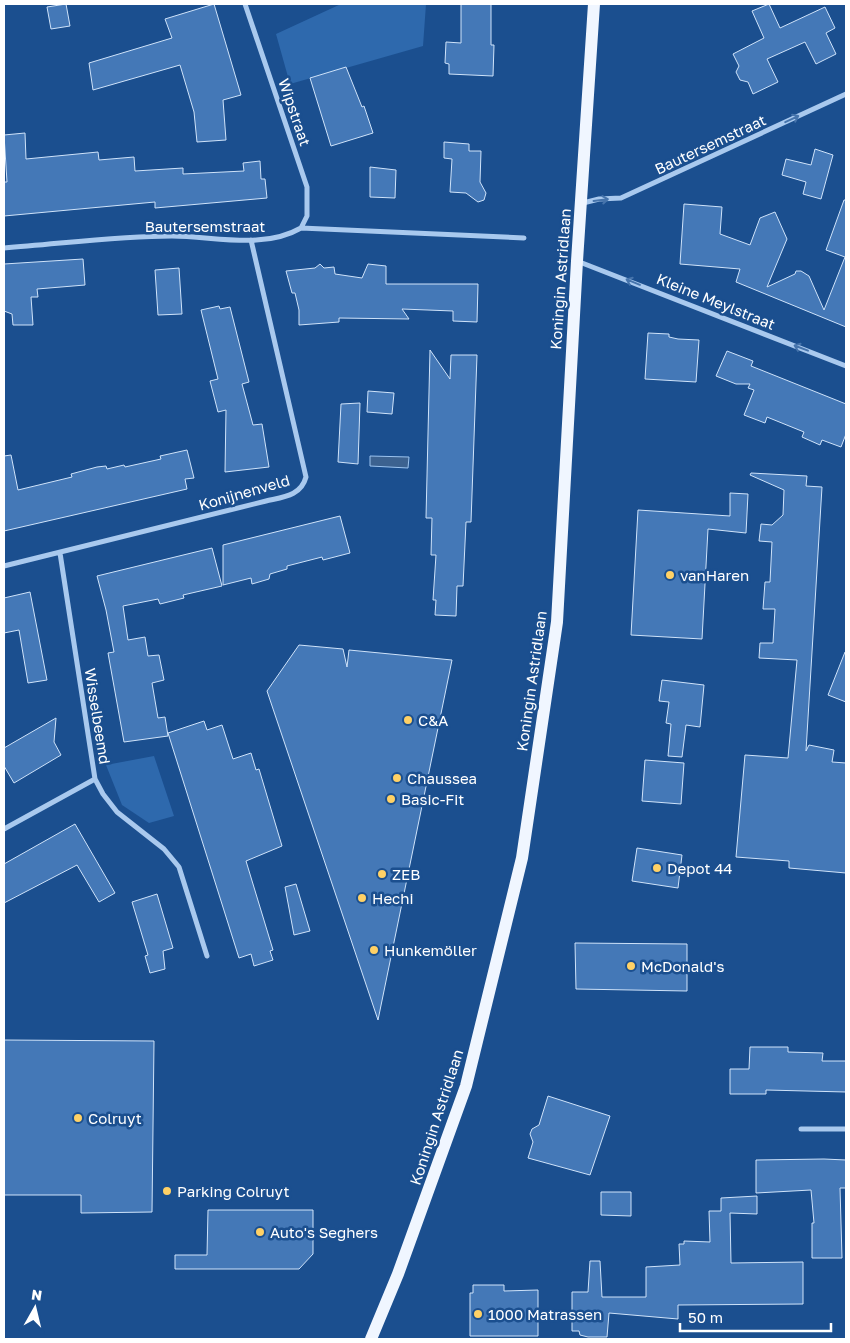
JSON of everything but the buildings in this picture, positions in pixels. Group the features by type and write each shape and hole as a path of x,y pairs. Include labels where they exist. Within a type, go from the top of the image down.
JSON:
{"main road":[{"name":"Koningin Astridlaan","path":"372,1339 398,1274 466,1086 522,858 557,622 577,261 594,4"}],"street":[{"name":"Wipstraat","path":"245,4 307,187 308,216 301,228"},
{"name":"Bautersemstraat","path":"581,204 599,199 621,198 846,94"},
{"name":"Bautersemstraat","path":"4,248 172,236 251,240 290,234 301,228 524,238"},
{"name":"Konijnenveld","path":"4,566 296,493 303,486 306,478 251,240"},
{"name":"Kleine Meylstraat","path":"577,261 846,366"},
{"name":"Wisselbeemd","path":"4,829 95,780 60,553"},
{"path":"95,780 117,812 164,849 180,867 207,956"},
{"path":"801,1129 846,1129"}],"shaded area":[{"path":"341,4 426,4 423,46 290,84 276,34"},
{"path":"370,456 409,457 408,468 370,466"},
{"path":"154,756 174,816 149,823 122,805 106,765"}],"place":[{"name":"vanHaren","path":"670,575"},
{"name":"C&A","path":"408,720"},
{"name":"Chaussea","path":"397,778"},
{"name":"Basic-Fit","path":"391,799"},
{"name":"Depot 44","path":"657,868"},
{"name":"ZEB","path":"382,874"},
{"name":"Hechi","path":"362,898"},
{"name":"Hunkemöller","path":"374,950"},
{"name":"McDonald's","path":"631,966"},
{"name":"Colruyt","path":"78,1118"},
{"name":"Parking Colruyt","path":"167,1191"},
{"name":"Auto's Seghers","path":"260,1232"},
{"name":"1000 Matrassen","path":"478,1314"}]}
